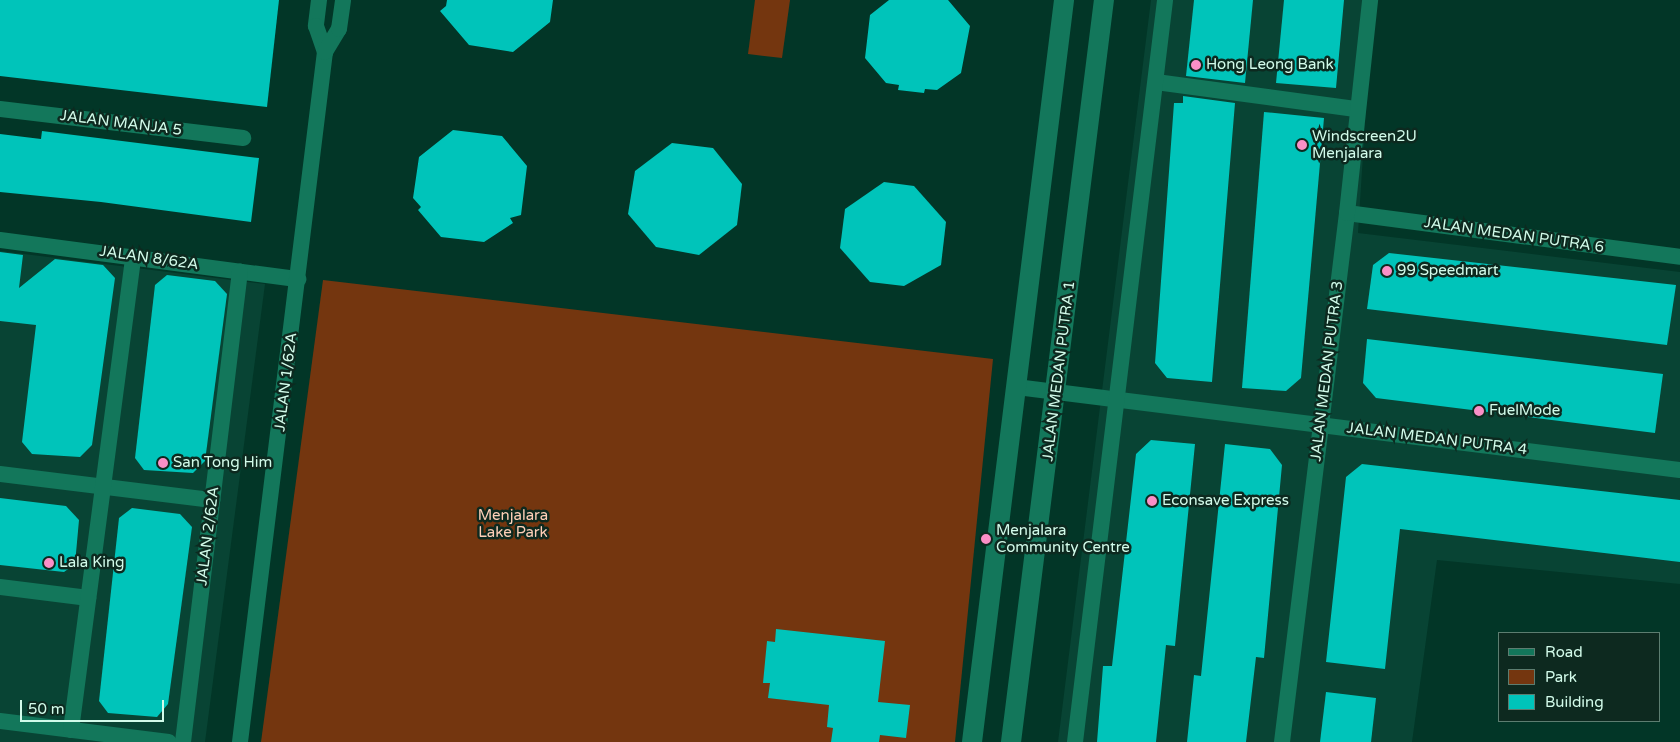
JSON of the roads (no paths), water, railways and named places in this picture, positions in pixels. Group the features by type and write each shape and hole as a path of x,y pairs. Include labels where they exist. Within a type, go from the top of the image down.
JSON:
{"street":[{"name":"JALAN 1/62A","path":"319,0 316,26 325,52"},
{"name":"JALAN 1/62A","path":"240,742 325,52 339,29 343,0"},
{"path":"972,742 1064,0"},
{"name":"JALAN MEDAN PUTRA 1","path":"1012,742 1057,392 1104,0"},
{"path":"1075,742 1165,0"},
{"name":"JALAN MEDAN PUTRA 3","path":"1282,742 1347,213 1370,0"},
{"path":"1156,82 1357,109"},
{"name":"JALAN MANJA 5","path":"0,109 243,138"},
{"name":"JALAN MEDAN PUTRA 6","path":"1347,213 1680,257"},
{"name":"JALAN 8/62A","path":"0,240 298,279"},
{"path":"71,730 133,256"},
{"name":"JALAN 2/62A","path":"183,742 240,271"},
{"name":"JALAN MEDAN PUTRA 4","path":"1016,387 1680,470"},
{"path":"0,474 212,500"},
{"path":"0,588 88,598"},
{"path":"0,721 169,742"}],"place":[{"name":"Hong Leong Bank","path":"1196,65"},
{"name":"Windscreen2U Menjalara","path":"1302,145"},
{"name":"99 Speedmart","path":"1387,271"},
{"name":"FuelMode","path":"1479,411"},
{"name":"San Tong Him","path":"163,463"},
{"name":"Econsave Express","path":"1152,501"},
{"name":"Menjalara Community Centre","path":"986,539"},
{"name":"Lala King","path":"49,563"}],"park label":[{"name":"Menjalara Lake Park","path":"513,524"}]}
